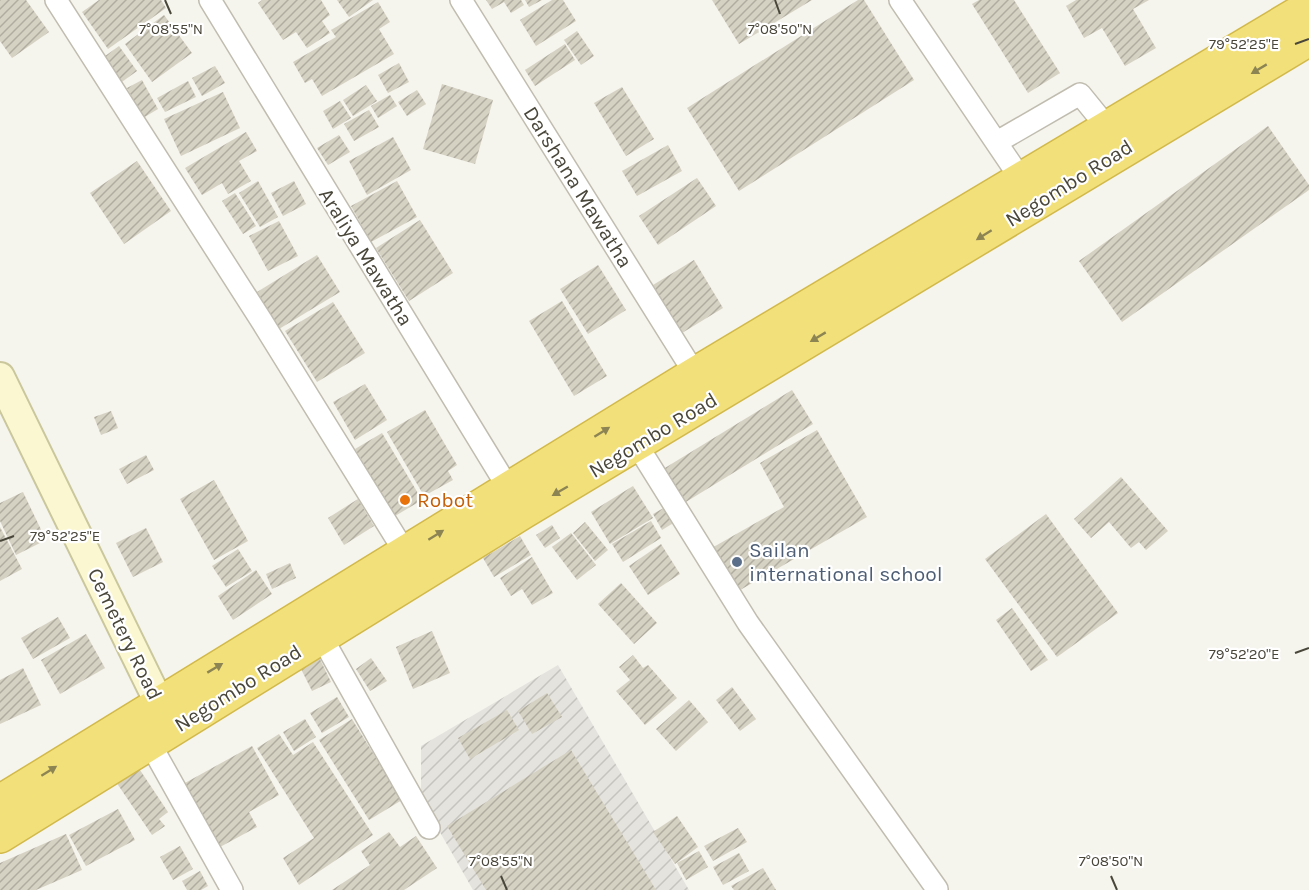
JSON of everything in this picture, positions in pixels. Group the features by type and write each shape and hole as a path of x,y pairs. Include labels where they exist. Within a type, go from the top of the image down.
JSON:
{"highway":[{"name":"Negombo Road","path":"0,836 154,723 406,554 637,446 1301,20"},
{"name":"Negombo Road","path":"0,802 321,636 695,374 1021,179 1116,138"}],"street":[{"path":"56,0 261,320 406,554"},
{"name":"Araliya Mawatha","path":"210,0 516,501"},
{"name":"Darshana Mawatha","path":"461,0 695,374"},
{"path":"900,0 1021,179"},
{"path":"997,142 1080,94 1116,138"},
{"name":"Cemetery Road","path":"0,377 154,723"},
{"path":"637,446 748,623 937,889"},
{"path":"321,636 429,828"},
{"path":"154,723 232,890"}],"shaded area":[{"path":"558,665 689,890 473,890 421,799 421,746"}],"building":[{"path":"0,0 26,0 49,32 12,58 0,41"},
{"path":"99,0 161,0 166,8 108,49 82,12"},
{"path":"262,0 321,0 330,15 322,21 330,33 307,48 296,32 283,40 258,3"},
{"path":"337,0 373,0 349,17"},
{"path":"486,0 521,0 524,5 511,13 504,2 492,9"},
{"path":"525,0 542,0 529,7"},
{"path":"552,0 563,0 576,21 536,46 520,20"},
{"path":"712,0 812,0 739,44"},
{"path":"858,0 864,0 914,80 739,191 687,108"},
{"path":"979,0 1014,0 1060,73 1028,93 972,4"},
{"path":"1076,0 1149,0 1133,9 1156,48 1125,66 1102,28 1084,38 1066,6"},
{"path":"378,2 390,22 379,29 394,54 322,96 312,79 305,83 293,62 336,37 331,30"},
{"path":"164,15 192,53 152,82 125,44"},
{"path":"577,31 594,56 581,65 564,40"},
{"path":"565,44 575,60 535,86 525,70"},
{"path":"119,46 137,71 119,84 101,59"},
{"path":"399,63 409,82 388,93 378,75"},
{"path":"215,66 225,83 202,96 192,78"},
{"path":"142,80 158,109 143,118 127,88"},
{"path":"188,81 196,97 165,112 157,98"},
{"path":"442,84 493,100 475,164 423,149"},
{"path":"366,85 377,101 353,116 343,100"},
{"path":"622,87 654,139 626,156 594,103"},
{"path":"417,90 426,104 407,116 398,102"},
{"path":"223,92 240,128 181,156 164,119"},
{"path":"390,95 397,106 378,118 371,106"},
{"path":"340,101 351,118 333,129 323,111"},
{"path":"369,110 379,127 354,141 344,124"},
{"path":"1268,126 1309,185 1309,190 1122,322 1079,261"},
{"path":"246,132 257,151 239,161 251,181 228,194 222,183 202,195 185,168"},
{"path":"339,135 350,152 328,165 317,148"},
{"path":"393,137 411,170 367,195 349,161"},
{"path":"668,145 682,171 637,196 622,171"},
{"path":"137,161 171,211 124,244 90,193"},
{"path":"697,178 716,206 658,245 639,216"},
{"path":"258,181 278,217 260,227 239,193"},
{"path":"294,181 306,204 283,216 271,193"},
{"path":"397,181 417,217 371,242 351,206"},
{"path":"235,193 256,226 243,234 222,201"},
{"path":"420,220 453,273 409,301 376,248"},
{"path":"279,221 298,256 268,271 249,236"},
{"path":"317,255 340,292 279,329 257,292"},
{"path":"694,260 723,308 682,333 653,285"},
{"path":"598,265 626,310 588,334 560,289"},
{"path":"562,301 607,376 574,396 529,321"},
{"path":"333,302 365,353 317,382 285,331"},
{"path":"365,384 387,420 355,440 333,402"},
{"path":"792,390 813,424 681,505 660,471"},
{"path":"425,410 457,465 448,471 453,480 424,496 387,432"},
{"path":"111,411 118,428 101,435 94,417"},
{"path":"817,430 867,517 735,593 710,549 784,507 760,463"},
{"path":"382,433 422,500 395,516 355,449"},
{"path":"146,455 154,470 127,484 119,469"},
{"path":"1121,477 1168,531 1146,550 1139,542 1131,548 1109,522 1091,538 1074,519"},
{"path":"214,480 248,541 214,560 180,499"},
{"path":"633,486 653,518 610,544 591,512"},
{"path":"23,492 46,540 16,555 0,521 0,503"},
{"path":"358,499 374,526 344,545 328,518"},
{"path":"667,506 675,522 662,530 653,514"},
{"path":"1046,514 1118,613 1057,657 985,559"},
{"path":"651,521 661,538 623,562 612,544"},
{"path":"585,522 608,550 595,561 573,533"},
{"path":"552,525 560,538 545,548 536,535"},
{"path":"0,527 22,569 0,581"},
{"path":"146,528 163,562 133,577 116,543"},
{"path":"571,533 596,565 577,580 552,547"},
{"path":"520,536 531,555 494,577 483,558"},
{"path":"661,544 680,574 648,595 629,566"},
{"path":"238,549 252,571 226,587 212,566"},
{"path":"532,557 553,593 532,605 522,589 511,596 500,578"},
{"path":"290,563 296,578 272,589 266,574"},
{"path":"256,570 272,594 233,620 218,596"},
{"path":"621,583 657,623 634,644 598,604"},
{"path":"1012,608 1048,660 1031,671 996,620"},
{"path":"58,617 70,638 33,659 21,638"},
{"path":"432,631 450,673 413,689 396,647"},
{"path":"86,634 105,668 60,694 41,660"},
{"path":"318,655 331,682 312,691 299,665"},
{"path":"633,655 643,668 648,665 677,698 645,725 616,691 630,680 619,667"},
{"path":"371,658 387,681 370,691 356,669"},
{"path":"23,668 41,705 0,724 0,680"},
{"path":"732,687 756,719 740,731 716,700"},
{"path":"547,693 562,717 532,734 518,711"},
{"path":"337,697 349,717 322,733 310,713"},
{"path":"689,700 708,722 676,751 656,729"},
{"path":"507,710 519,730 470,759 458,738"},
{"path":"305,719 316,737 294,751 283,732"},
{"path":"352,719 402,800 369,820 319,740"},
{"path":"279,734 293,755 313,742 373,835 299,885 283,858 314,838 257,748"},
{"path":"252,746 279,795 249,812 257,827 220,847 185,783"},
{"path":"571,750 656,890 486,890 447,826"},
{"path":"136,764 168,812 159,819 165,826 152,835 114,779"},
{"path":"118,809 135,840 86,866 69,835"},
{"path":"677,816 698,847 675,864 653,832"},
{"path":"738,828 747,842 713,861 704,846"},
{"path":"389,832 400,847 416,836 437,868 404,890 332,890 370,865 361,851"},
{"path":"66,834 82,870 36,890 0,890 0,863"},
{"path":"180,846 193,869 173,880 160,857"},
{"path":"699,851 708,867 686,880 677,863"},
{"path":"739,853 749,871 723,885 713,867"},
{"path":"763,868 776,890 734,890 731,886"},
{"path":"200,871 208,886 201,890 187,890 182,881"}],"place":[{"name":"Robot","path":"405,500"},
{"name":"Sailan international school","path":"737,562"}]}
